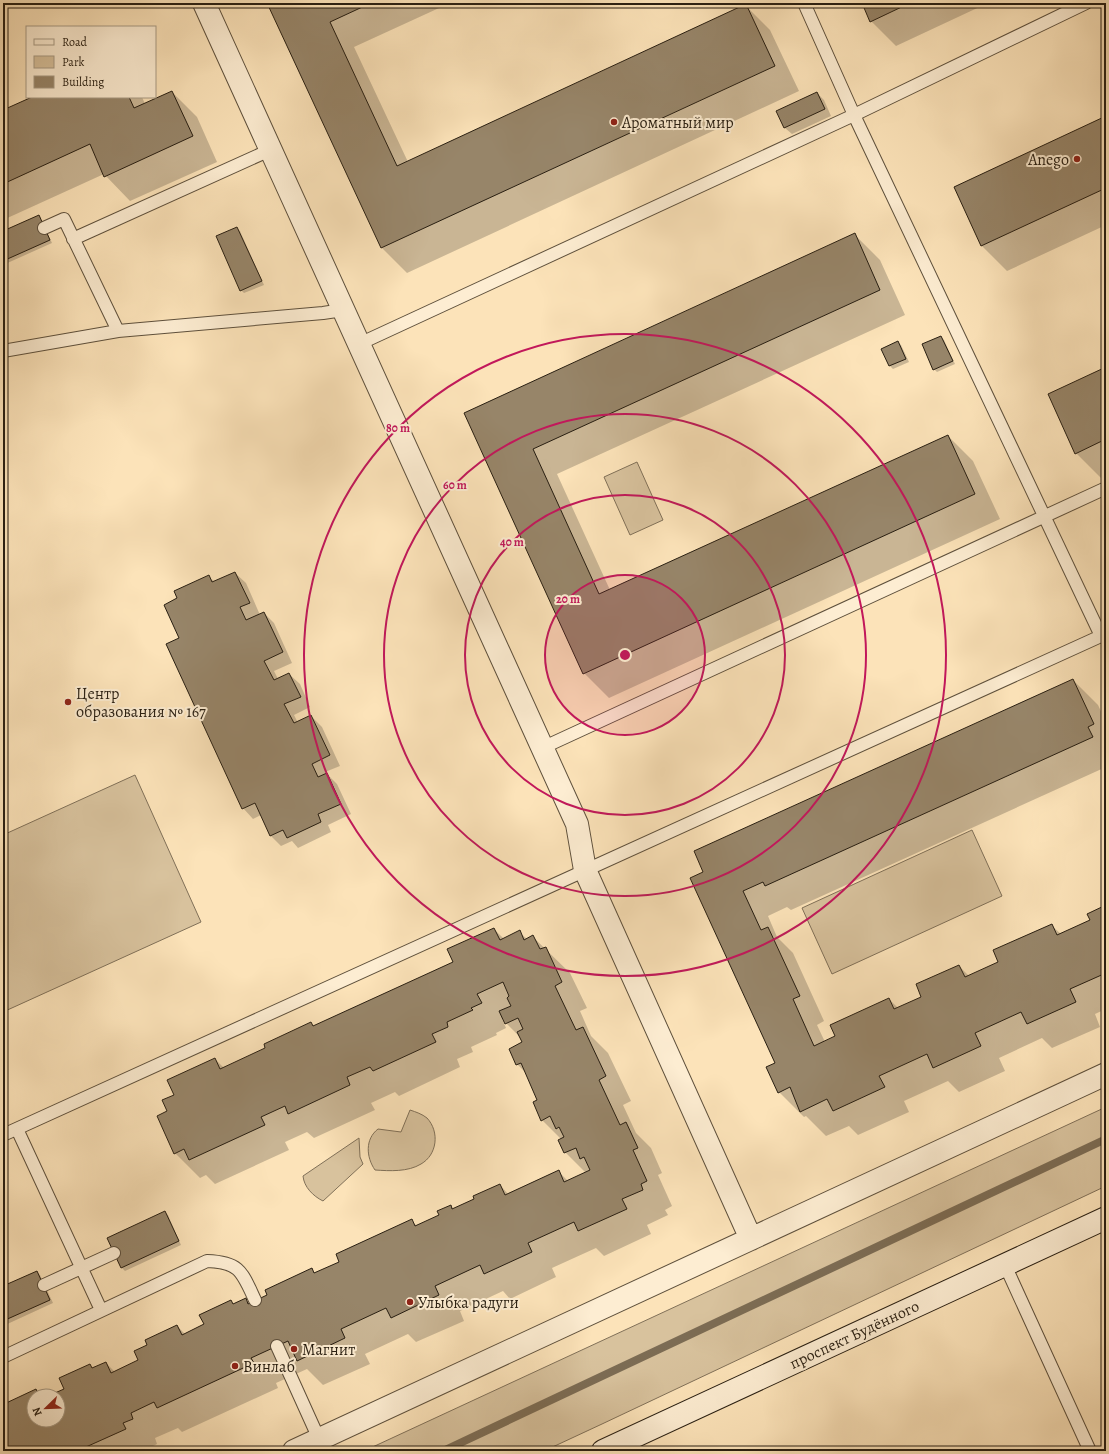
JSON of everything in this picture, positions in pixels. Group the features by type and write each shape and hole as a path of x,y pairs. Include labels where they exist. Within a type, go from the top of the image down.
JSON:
{"street":[{"path":"204,3 577,824 585,870 751,1239"},
{"path":"294,1451 1106,1074"},
{"name":"проспект Будённого","path":"603,1451 1106,1218"}],"lane":[{"path":"3,1135 1104,635 1045,516 854,115 804,3"},
{"path":"358,344 854,115 1086,3"},
{"path":"73,239 270,150"},
{"path":"44,228 64,219 118,331"},
{"path":"3,351 118,331 324,313 343,310"},
{"path":"542,748 1106,488"},
{"path":"17,1129 101,1310"},
{"path":"44,1285 114,1253"},
{"path":"3,1356 207,1261 222,1261 236,1267 244,1276 255,1300"},
{"path":"1005,1264 1090,1451"},
{"path":"277,1346 319,1439"}],"green space":[{"path":"637,462 663,520 630,535 604,477"},
{"path":"135,775 201,922 3,1012 3,835"},
{"path":"972,830 1002,896 832,974 802,908"},
{"path":"1106,1107 1106,1186 544,1451 364,1451"},
{"path":"410,1110 427,1118 434,1130 435,1143 431,1155 416,1167 405,1170 375,1170 370,1160 368,1148 371,1138 378,1129 401,1132"},
{"path":"359,1138 360,1157 363,1164 323,1201 316,1197 305,1184 303,1176"}],"building":[{"path":"267,3 371,3 330,22 397,166 746,4 775,66 381,248"},
{"path":"862,3 910,3 870,22"},
{"path":"172,91 193,136 104,177 90,144 3,184 3,110 30,98 129,98 134,108"},
{"path":"817,92 825,109 784,128 776,111"},
{"path":"1106,116 1106,188 981,246 954,187"},
{"path":"39,215 50,240 3,261 3,231"},
{"path":"237,227 262,281 240,291 216,236"},
{"path":"855,233 880,290 533,449 599,594 948,435 975,494 583,674 464,413"},
{"path":"941,336 953,361 933,370 922,344"},
{"path":"898,341 906,359 889,366 881,349"},
{"path":"1106,367 1106,439 1075,454 1048,394"},
{"path":"235,572 250,603 240,607 246,620 264,612 283,652 264,661 274,680 289,673 301,697 284,704 294,723 311,715 330,755 312,764 318,777 327,773 341,804 318,814 321,822 287,838 283,830 270,836 255,803 242,809 166,644 179,638 164,605 177,598 174,591 209,575 212,582"},
{"path":"1073,679 1094,724 1088,727 1093,737 765,886 763,882 743,891 761,930 768,927 800,996 793,999 814,1046 835,1036 830,1025 889,998 894,1009 921,997 916,984 959,965 965,977 998,962 993,950 1052,924 1057,935 1090,920 1087,914 1106,905 1106,973 1070,989 1076,1002 1027,1024 1021,1012 975,1033 981,1046 933,1068 927,1054 879,1076 885,1087 833,1111 827,1099 800,1112 790,1087 778,1093 766,1067 775,1063 690,878 703,872 694,851"},
{"path":"494,928 500,940 520,930 524,940 533,935 540,949 546,947 562,982 555,986 576,1030 583,1027 606,1076 599,1080 620,1125 626,1122 638,1148 633,1150 647,1181 641,1184 643,1190 622,1199 627,1209 578,1231 574,1222 528,1243 532,1252 484,1274 480,1265 435,1286 439,1295 391,1318 386,1308 341,1329 345,1338 297,1361 288,1341 251,1358 254,1363 157,1408 154,1402 131,1413 133,1419 123,1423 126,1429 77,1451 3,1451 3,1413 7,1411 4,1404 26,1394 26,1428 66,1428 66,1388 64,1388 59,1378 90,1364 92,1368 106,1362 111,1373 138,1360 134,1351 147,1345 145,1340 177,1325 182,1335 204,1324 199,1315 231,1300 233,1304 246,1298 248,1304 267,1295 265,1290 312,1268 314,1273 339,1262 336,1254 412,1219 415,1226 439,1215 437,1211 451,1205 452,1209 474,1199 473,1196 500,1184 505,1195 559,1170 564,1182 590,1170 584,1157 580,1159 576,1148 564,1153 558,1140 564,1137 559,1127 556,1129 550,1116 541,1121 533,1102 537,1100 521,1063 516,1065 509,1049 522,1042 517,1032 523,1029 518,1018 505,1024 499,1011 511,1006 507,998 509,996 503,982 477,994 482,1003 471,1008 473,1010 447,1022 448,1027 432,1034 436,1042 373,1071 370,1067 347,1077 350,1085 288,1114 285,1106 261,1117 265,1125 189,1160 184,1149 174,1154 157,1116 167,1111 162,1100 174,1095 167,1080 215,1058 220,1069 265,1048 264,1044 311,1022 313,1026 453,962 447,949"},
{"path":"165,1211 179,1241 121,1268 107,1238"},
{"path":"37,1271 50,1300 3,1321 3,1286"}],"waterway":[{"path":"443,1451 1106,1139"}],"place":[{"name":"Ароматный мир","path":"614,122"},
{"name":"Anego","path":"1077,159"},
{"name":"Центр образования № 167","path":"68,702"},
{"name":"Улыбка радуги","path":"410,1302"},
{"name":"Магнит","path":"294,1349"},
{"name":"Винлаб","path":"235,1366"}]}
